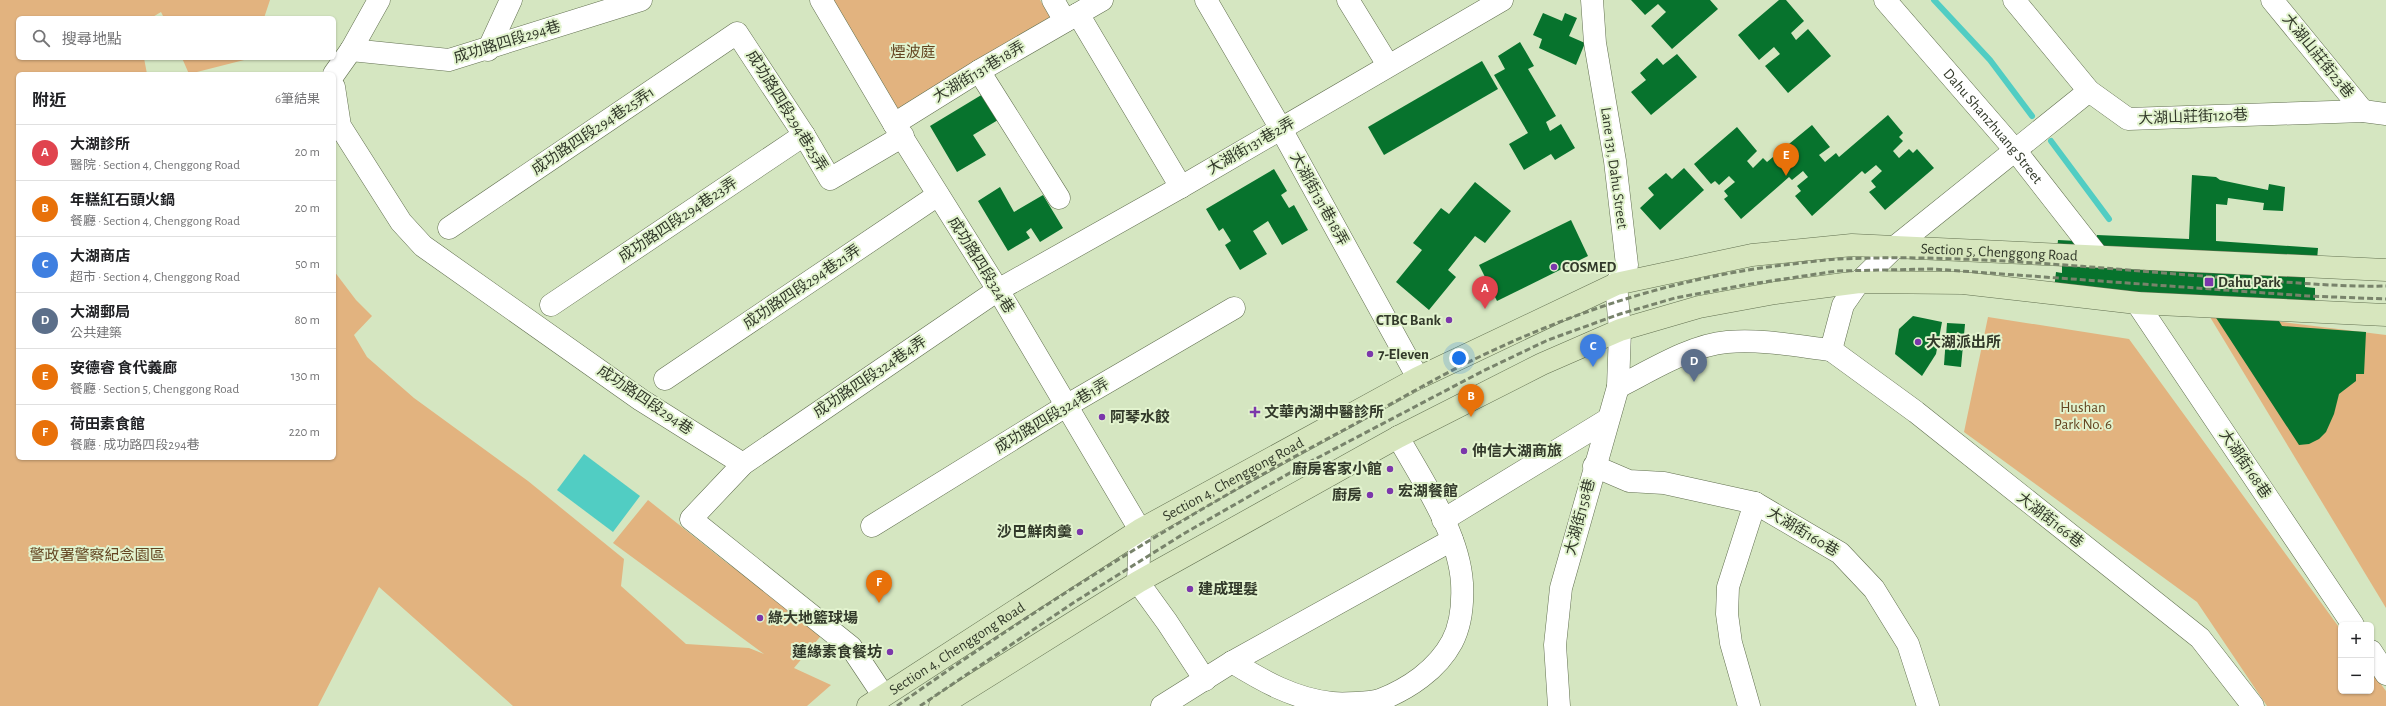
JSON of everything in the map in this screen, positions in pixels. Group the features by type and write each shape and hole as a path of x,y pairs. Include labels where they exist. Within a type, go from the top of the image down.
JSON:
{"main road":[{"name":"Section 5, Chenggong Road","path":"1616,284 1752,255 1852,245 2386,270"},
{"path":"940,706 1138,582 1398,437 1542,364 1620,330 1699,307 1775,293 1859,282 1963,283 2138,303 2386,315"},
{"name":"Section 4, Chenggong Road","path":"876,700 1140,530 1418,378 1616,284"}],"street":[{"path":"335,72 351,50 379,0"},
{"path":"488,50 511,0"},
{"name":"成功路四段294巷","path":"351,50 449,60 488,50 641,0"},
{"name":"成功路四段324巷","path":"821,0 938,195 998,290 1140,530"},
{"path":"1053,0 1072,17 1181,187"},
{"name":"大湖街131巷18弄","path":"899,130 979,71 1102,0"},
{"name":"大湖街131巷18弄","path":"1206,0 1281,129 1418,378"},
{"path":"1348,0 1388,64"},
{"name":"大湖街131巷2弄","path":"998,290 1181,187 1281,129 1388,64 1502,0"},
{"name":"Dahu Shanzhuang Street","path":"1884,0 2015,150 2097,256"},
{"name":"大湖山莊街120巷","path":"2014,0 2089,91 2128,119 2363,111 2386,114"},
{"name":"大湖山莊街23巷","path":"2272,0 2363,111"},
{"name":"Lane 131, Dahu Street","path":"1589,1 1615,161 1627,265 1616,284"},
{"name":"成功路四段294巷25弄","path":"737,33 804,135 830,179 899,130"},
{"name":"成功路四段294巷25弄1","path":"449,228 737,33"},
{"path":"979,71 1059,198"},
{"path":"1618,387 1687,353 1726,342 1762,342 1831,350 1843,305 1859,282 1896,246 2089,91"},
{"name":"成功路四段294巷","path":"336,100 340,126 401,222 423,246 641,400 743,464"},
{"name":"成功路四段294巷23弄","path":"551,305 804,135"},
{"name":"成功路四段294巷21弄","path":"665,379 938,195"},
{"path":"1616,284 1620,330"},
{"name":"成功路四段324巷4弄","path":"743,464 998,290"},
{"name":"大湖街168巷","path":"2138,303 2351,622"},
{"name":"成功路四段324巷1弄","path":"872,526 1066,406 1234,308"},
{"name":"大湖街158巷","path":"1559,706 1555,645 1561,588 1607,420 1618,387 1620,330"},
{"name":"大湖街166巷","path":"1831,350 1916,412 2200,638 2253,706"},
{"path":"1443,520 1607,420"},
{"path":"1232,662 1269,685 1293,694 1332,703 1379,700 1420,680 1452,643 1460,618 1462,582 1452,540 1443,520 1398,437"},
{"path":"743,464 691,519 851,647 876,700"},
{"name":"大湖街160巷","path":"1594,466 1629,481 1664,483 1755,503 1840,553 1874,589 1908,644 1928,706"},
{"path":"1749,706 1731,643 1727,614 1728,587 1755,503"},
{"path":"1140,530 1138,582 1167,622 1205,680"},
{"path":"1162,706 1232,662 1452,540"},
{"path":"2374,656 2386,674"}],"green space":[{"name":"警政署警察紀念園區","path":"0,0 270,0 265,16 163,16 161,12 154,16 16,16 16,60 144,60 147,72 16,72 16,460 336,460 336,274 356,300 372,316 354,335 367,357 414,398 528,481 624,559 621,586 686,644 749,648 764,654 613,543 648,500 727,563 824,632 794,668 831,685 807,706 513,706 379,587 318,706 0,706"},
{"name":"煙波庭","path":"820,0 1040,0 1056,26 894,124"},
{"path":"183,60 244,60 197,72 188,72"},
{"name":"Hushan Park No. 6","path":"1988,317 2129,339 2338,626 2338,694 2374,694 2374,675 2386,691 2386,706 2267,706 2197,602 1964,432"},
{"name":"Dahu Park","path":"2210,317 2275,321 2386,335 2386,608"}],"water":[{"path":"584,454 640,496 613,532 557,490"}],"building":[{"path":"1631,0 1710,0 1718,9 1672,49 1651,26 1666,12 1658,4 1645,15"},
{"path":"1779,0 1786,0 1804,21 1791,33 1796,40 1808,29 1831,56 1788,93 1765,66 1780,54 1774,47 1759,60 1738,35"},
{"path":"1543,13 1562,21 1565,13 1577,18 1569,36 1585,43 1576,65 1539,48 1542,39 1533,35"},
{"path":"1520,42 1534,66 1528,69 1556,116 1546,122 1550,131 1561,124 1575,148 1555,160 1551,154 1524,170 1509,144 1528,133 1494,75 1505,69 1498,56"},
{"path":"1677,54 1697,77 1651,115 1631,92 1646,80 1640,73 1657,58 1663,65"},
{"path":"1482,61 1498,89 1384,155 1368,127"},
{"path":"983,94 998,120 973,135 986,155 957,172 930,126"},
{"path":"1888,115 1903,133 1899,137 1903,141 1893,151 1899,158 1909,149 1913,153 1917,149 1934,168 1885,210 1869,192 1876,187 1871,181 1882,171 1876,165 1865,174 1862,171 1812,216 1795,196 1801,191 1797,186 1808,177 1803,171 1792,180 1789,177 1741,219 1724,199 1728,196 1724,191 1735,182 1729,176 1719,185 1715,181 1711,184 1694,164 1737,127 1757,151 1747,161 1753,168 1763,158 1767,162 1812,125 1830,147 1819,155 1825,162 1836,153 1839,157"},
{"path":"1684,168 1704,190 1660,230 1640,208 1654,195 1648,188 1666,173 1672,179"},
{"path":"1274,169 1287,191 1281,195 1289,208 1294,205 1308,230 1282,245 1268,221 1253,231 1267,254 1240,270 1225,245 1231,241 1223,228 1219,231 1206,209"},
{"path":"2192,175 2216,177 2220,180 2268,190 2269,184 2285,187 2283,211 2263,210 2264,203 2228,198 2227,205 2216,204 2216,241 2318,248 2316,272 2305,271 2305,287 2315,288 2315,312 2276,316 2282,326 2366,332 2364,374 2356,374 2356,381 2339,394 2334,414 2326,432 2319,439 2309,444 2299,445 2209,307 2054,289 2056,272 2062,273 2062,260 2056,260 2058,240 2096,242 2097,235 2189,239"},
{"path":"1475,182 1511,211 1485,243 1475,236 1448,270 1456,277 1429,310 1396,282 1422,250 1413,243 1441,208 1449,214"},
{"path":"1000,187 1014,212 1043,195 1063,228 1040,242 1031,228 1026,232 1030,238 1008,251 978,201"},
{"path":"1571,220 1588,256 1497,301 1479,265"},
{"name":"大湖派出所","path":"1913,316 1942,322 1936,354 1922,376 1895,354 1899,329"},
{"path":"1947,323 1965,324 1961,367 1944,365"}],"waterway":[{"path":"1934,0 1990,60 2032,116"},
{"path":"2051,141 2109,219"}],"railway":[{"path":"897,706 1005,632 1115,561 1285,462 1460,366 1551,325 1626,299 1704,278 1743,271 1839,259 1891,258 1944,258 2049,264 2305,283 2386,286"},
{"path":"920,706 1073,603 1185,533 1302,466 1483,371 1548,340 1620,314 1675,298 1744,285 1837,271 1933,269 2308,296 2386,299"}],"place":[{"name":"安德睿 食代義廊","path":"1786,176"},
{"name":"COSMED","path":"1554,267"},
{"name":"Dahu Park","path":"2209,282"},
{"name":"大湖診所","path":"1485,309"},
{"name":"CTBC Bank","path":"1449,320"},
{"name":"大湖派出所","path":"1918,342"},
{"name":"7-Eleven","path":"1370,354"},
{"name":"大湖商店","path":"1593,367"},
{"name":"大湖郵局","path":"1694,382"},
{"name":"文華內湖中醫診所","path":"1255,412"},
{"name":"阿琴水餃","path":"1102,417"},
{"name":"年糕紅石頭火鍋","path":"1471,417"},
{"name":"仲信大湖商旅","path":"1464,451"},
{"name":"廚房客家小館","path":"1390,469"},
{"name":"宏湖餐館","path":"1390,491"},
{"name":"廚房","path":"1370,495"},
{"name":"沙巴鮮肉羹","path":"1080,532"},
{"name":"建成理髮","path":"1190,589"},
{"name":"荷田素食館","path":"879,603"},
{"name":"綠大地籃球場","path":"760,618"},
{"name":"蓮緣素食餐坊","path":"890,652"}]}
